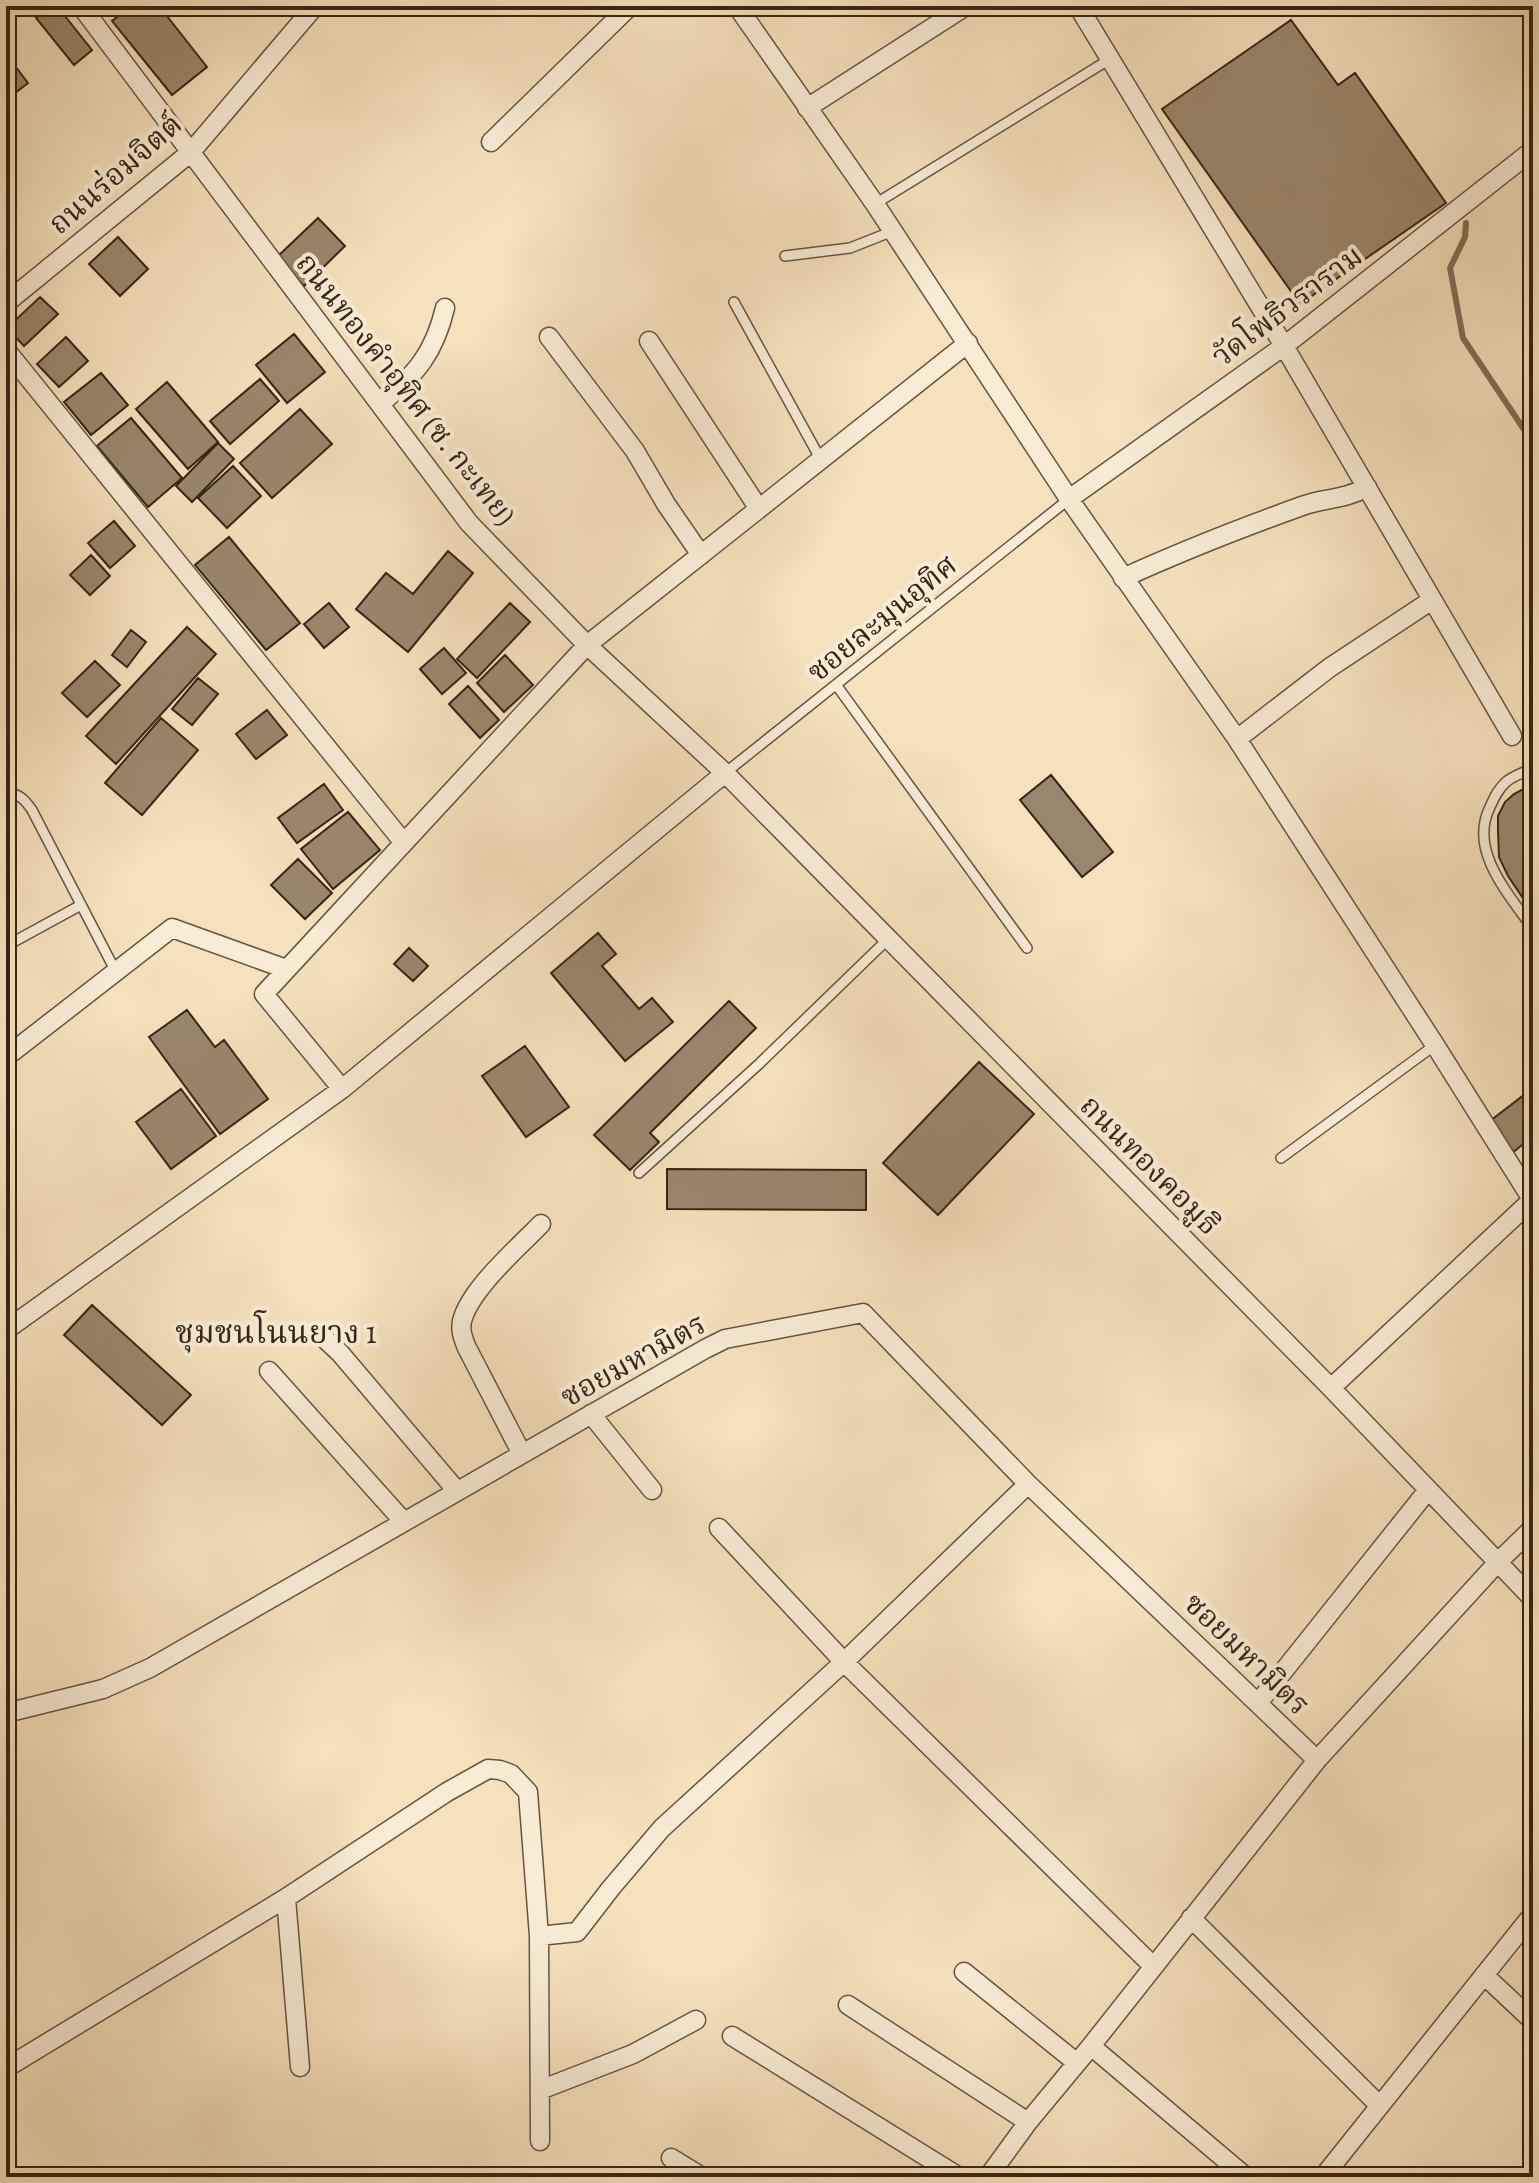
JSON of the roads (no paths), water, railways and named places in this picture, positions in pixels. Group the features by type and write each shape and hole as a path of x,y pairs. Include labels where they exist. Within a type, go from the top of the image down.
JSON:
{"street":[{"name":"ถนนทองคำอุทิศ (ซ. กะเทย)","path":"81,6 469,523 587,645 725,773"},
{"name":"ถนนร่อมจิตต์","path":"6,303 191,152 315,6"},
{"path":"491,142 630,6"},
{"path":"737,6 875,204 1069,499 1237,739 1533,1200 1331,1388"},
{"path":"807,108 966,6"},
{"path":"1078,6 1284,346 1512,736"},
{"name":"วัดโพธิวราราม","path":"1069,499 1284,346 1533,150"},
{"path":"380,404 407,381 428,356 445,308"},
{"path":"549,337 635,451 701,555"},
{"path":"649,341 759,509"},
{"path":"342,1089 264,994 587,645 968,343"},
{"path":"6,350 404,843"},
{"path":"1123,578 1244,526 1311,503 1343,498 1367,487"},
{"path":"1237,739 1329,668 1432,600"},
{"path":"6,1330 342,1089 725,773"},
{"name":"ถนนทองคอมูธิ","path":"725,773 1331,1388 1533,1599"},
{"path":"6,1057 172,928 286,969"},
{"path":"522,1454 461,1333 468,1306 479,1289 541,1224"},
{"name":"ซอยมหามิตร","path":"6,1713 103,1689 150,1668 725,1339 863,1313 1028,1484 1317,1760"},
{"path":"325,1339 457,1491"},
{"path":"269,1371 404,1522"},
{"path":"591,1414 652,1490"},
{"path":"539,1936 577,1932 662,1828 844,1662 1028,1484"},
{"path":"1258,1703 1428,1490"},
{"path":"719,1528 844,1662 1153,1966"},
{"path":"988,2177 1028,2122 1317,1760 1498,1562 1533,1528"},
{"path":"6,2068 286,1898 447,1792 488,1769 500,1770 511,1774 528,1792 539,1936 540,2141"},
{"path":"286,1898 300,2067"},
{"path":"1323,2177 1533,1914"},
{"path":"1191,1918 1380,2106"},
{"path":"964,1972 1077,2063"},
{"path":"1484,1975 1533,2021"},
{"path":"848,2005 1028,2122"},
{"path":"540,2090 633,2054 696,2020"},
{"path":"732,2036 959,2177"},
{"path":"1091,2046 1246,2177"},
{"path":"671,2158 702,2177"}],"lane":[{"path":"875,204 1110,59"},
{"path":"785,256 850,248 893,231"},
{"path":"734,302 821,460"},
{"name":"ซอยละมุนอุทิศ","path":"725,773 1069,499"},
{"path":"837,686 1027,948"},
{"path":"1533,767 1509,779 1497,792 1486,814 1483,835 1492,869 1533,929"},
{"path":"6,793 14,793 24,799 32,810 116,972"},
{"path":"6,946 81,905"},
{"path":"639,1173 759,1064 888,939"},
{"path":"1281,1158 1435,1045"}],"waterway":[{"path":"1466,223 1465,237 1450,268 1463,338 1533,443"}],"district":[{"name":"ชุมชนโนนยาง 1","path":"276,1332"}]}
